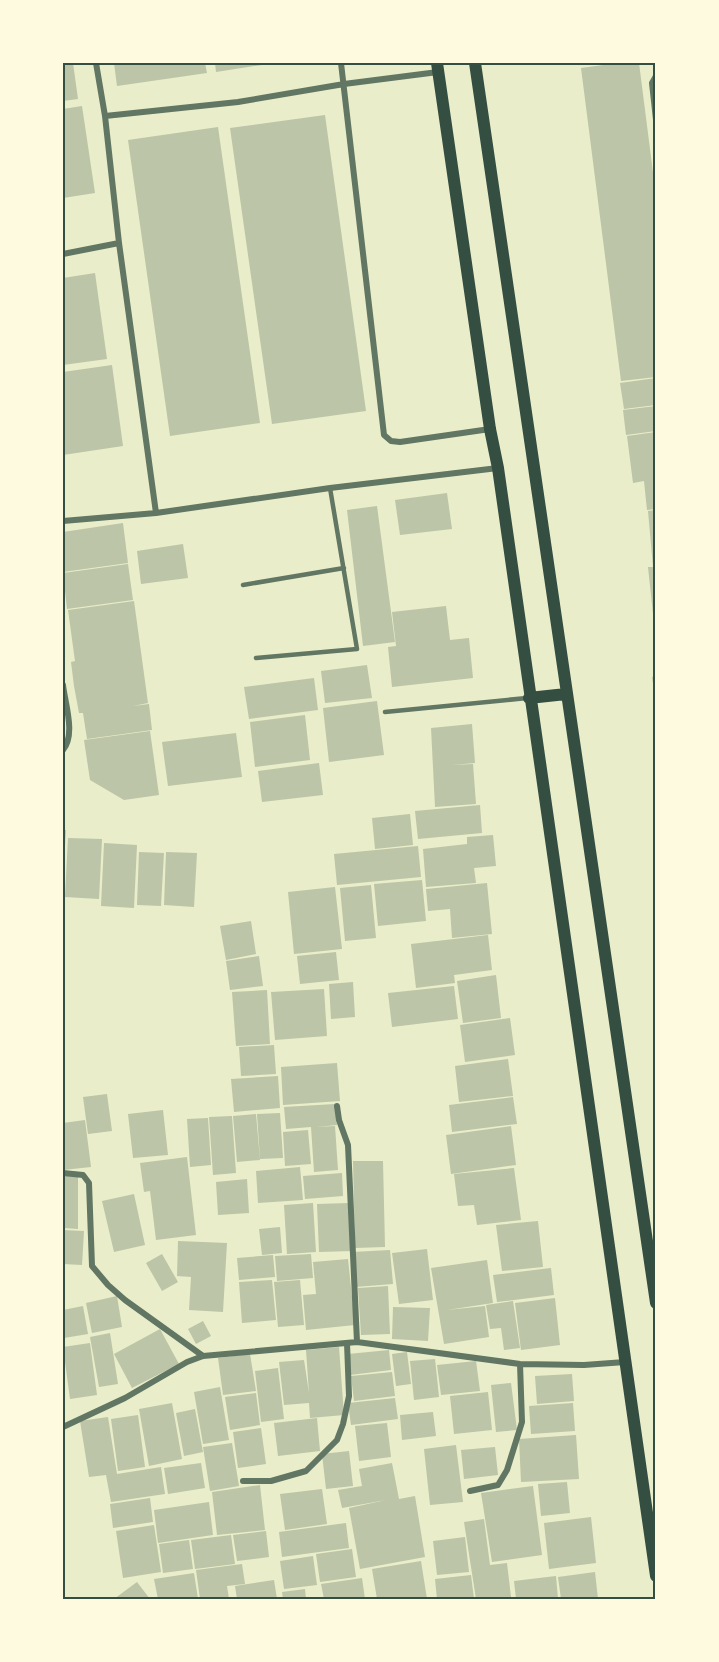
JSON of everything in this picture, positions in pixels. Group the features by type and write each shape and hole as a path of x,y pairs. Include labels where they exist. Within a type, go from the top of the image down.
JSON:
{"main road":[{"path":"475,63 566,694 653,1263 656,1303"},
{"path":"437,68 490,429 498,468 656,1576"},
{"path":"529,698 566,694"}],"street":[{"path":"96,63 105,116 119,243 156,513"},
{"path":"341,63 384,435 391,441 400,442 490,429"},
{"path":"105,116 238,102 437,68"},
{"path":"656,76 652,83 656,120"},
{"path":"63,254 119,243"},
{"path":"63,521 156,513 330,488 498,468"},
{"path":"63,684 69,734 67,745 63,750"},
{"path":"337,1106 339,1120 348,1145 357,1342"},
{"path":"63,1173 83,1175 89,1183 92,1266 117,1293 203,1356"},
{"path":"63,1427 125,1398 187,1362 203,1356 357,1342 520,1364 584,1365 625,1362"},
{"path":"243,1481 271,1482 306,1471 336,1440 343,1424 349,1396 347,1343"},
{"path":"470,1491 498,1485 507,1470 522,1422 520,1364"}],"lane":[{"path":"256,658 357,649 330,488"},
{"path":"243,585 344,568"},
{"path":"385,712 529,698"}],"building":[{"path":"63,63 73,63 78,99 63,101"},
{"path":"114,63 205,63 207,73 117,86"},
{"path":"215,63 268,63 268,64 216,72"},
{"path":"618,63 639,63 656,196 656,377 621,381 581,68"},
{"path":"82,106 95,193 63,198 63,109"},
{"path":"325,115 366,411 272,424 230,128"},
{"path":"218,127 260,423 170,436 128,140"},
{"path":"95,273 107,359 63,365 63,278"},
{"path":"112,365 123,446 63,455 63,372"},
{"path":"656,378 656,405 624,409 620,383"},
{"path":"656,406 656,431 626,435 623,410"},
{"path":"656,432 656,509 647,510 644,481 633,483 627,436"},
{"path":"447,493 452,529 400,535 395,500"},
{"path":"377,506 395,642 363,646 347,510"},
{"path":"656,510 655,633 648,567 653,567 648,511"},
{"path":"123,523 128,563 63,572 63,532"},
{"path":"183,544 188,578 141,584 137,551"},
{"path":"128,564 133,600 67,609 63,573"},
{"path":"134,601 148,703 133,706 149,704 152,730 87,739 83,713 79,713 74,686 71,662 75,661 68,610"},
{"path":"446,606 450,640 469,638 473,678 392,687 388,647 396,646 392,612"},
{"path":"367,665 372,698 325,703 321,671"},
{"path":"656,676 656,697 655,697 652,677"},
{"path":"314,678 318,710 249,719 244,687"},
{"path":"377,701 384,755 329,762 323,708"},
{"path":"305,715 310,760 255,767 250,722"},
{"path":"472,724 475,763 452,765 473,764 476,804 435,807 431,728"},
{"path":"150,731 159,795 124,800 90,780 84,740"},
{"path":"236,733 242,777 168,786 162,742"},
{"path":"319,763 323,795 262,802 258,771"},
{"path":"480,805 482,833 418,839 415,811"},
{"path":"410,814 413,845 375,849 372,818"},
{"path":"63,830 66,830 65,846 63,846"},
{"path":"493,835 496,866 474,868 476,883 426,887 423,849 467,844 467,837"},
{"path":"68,838 102,839 99,899 65,897"},
{"path":"104,843 137,845 134,908 101,906"},
{"path":"418,846 421,877 337,885 334,854"},
{"path":"139,852 164,853 161,906 137,905"},
{"path":"166,852 197,853 194,907 164,905"},
{"path":"422,880 426,921 378,926 374,884"},
{"path":"487,883 492,934 452,938 450,909 428,911 426,889"},
{"path":"371,885 376,938 345,941 340,888"},
{"path":"335,887 342,949 294,954 288,892"},
{"path":"251,921 256,954 226,960 220,926"},
{"path":"488,935 492,970 454,975 455,983 416,988 411,944"},
{"path":"336,952 339,980 300,984 297,956"},
{"path":"259,956 263,986 230,990 226,961"},
{"path":"496,975 501,1018 463,1023 457,981"},
{"path":"353,982 355,1017 331,1019 329,984"},
{"path":"454,986 458,1019 392,1027 388,993"},
{"path":"324,989 327,1036 275,1040 271,992"},
{"path":"267,990 270,1044 236,1046 232,992"},
{"path":"510,1018 515,1055 465,1062 460,1025"},
{"path":"274,1045 276,1074 241,1076 239,1047"},
{"path":"508,1059 513,1096 459,1102 455,1066"},
{"path":"337,1063 340,1101 283,1105 281,1067"},
{"path":"278,1076 280,1108 234,1112 231,1079"},
{"path":"107,1094 112,1131 88,1134 83,1097"},
{"path":"513,1097 517,1124 452,1132 449,1105"},
{"path":"335,1104 337,1125 316,1127 335,1126 338,1170 314,1172 311,1127 286,1129 284,1107"},
{"path":"163,1110 168,1155 133,1158 128,1114"},
{"path":"280,1113 283,1158 260,1159 257,1114"},
{"path":"256,1114 260,1160 237,1162 233,1116"},
{"path":"232,1116 236,1173 213,1175 209,1117"},
{"path":"208,1118 211,1165 190,1167 187,1119"},
{"path":"85,1120 91,1167 63,1170 63,1123"},
{"path":"511,1126 516,1165 451,1174 446,1135"},
{"path":"308,1130 311,1164 285,1166 283,1132"},
{"path":"187,1157 196,1235 156,1240 150,1191 144,1192 140,1163"},
{"path":"353,1161 383,1161 385,1247 355,1248"},
{"path":"300,1167 303,1200 258,1203 256,1171"},
{"path":"514,1168 521,1220 477,1225 474,1205 458,1206 454,1174"},
{"path":"342,1173 343,1196 305,1199 303,1176"},
{"path":"63,1175 78,1176 78,1229 63,1228"},
{"path":"247,1179 249,1213 218,1215 216,1182"},
{"path":"134,1194 145,1245 114,1252 102,1201"},
{"path":"313,1203 316,1252 287,1254 284,1205"},
{"path":"349,1203 352,1251 319,1252 317,1204"},
{"path":"538,1221 543,1267 502,1271 496,1225"},
{"path":"280,1227 282,1253 262,1255 259,1229"},
{"path":"63,1230 84,1231 82,1265 63,1264"},
{"path":"178,1241 227,1243 223,1312 189,1310 191,1277 177,1276"},
{"path":"427,1249 433,1300 399,1304 392,1253"},
{"path":"390,1250 393,1284 355,1287 352,1252"},
{"path":"162,1254 178,1282 162,1291 146,1263"},
{"path":"311,1254 313,1278 277,1281 275,1256"},
{"path":"273,1255 275,1277 239,1280 237,1258"},
{"path":"348,1259 355,1325 306,1330 303,1295 316,1294 313,1262"},
{"path":"487,1260 493,1303 447,1310 485,1306 489,1337 444,1344 431,1268"},
{"path":"551,1268 554,1295 497,1302 493,1275"},
{"path":"272,1280 276,1320 242,1323 239,1282"},
{"path":"300,1280 304,1325 278,1327 274,1282"},
{"path":"388,1286 390,1334 361,1335 358,1288"},
{"path":"117,1296 122,1327 92,1333 86,1303"},
{"path":"555,1298 560,1345 521,1350 515,1303"},
{"path":"513,1301 520,1348 504,1350 501,1328 490,1329 486,1305"},
{"path":"83,1306 88,1334 64,1338 63,1310"},
{"path":"393,1307 430,1308 428,1341 392,1339"},
{"path":"203,1321 211,1336 196,1344 188,1329"},
{"path":"160,1329 179,1364 132,1388 114,1354"},
{"path":"110,1333 118,1384 99,1387 90,1337"},
{"path":"90,1343 97,1395 70,1399 63,1347"},
{"path":"339,1347 344,1415 310,1418 309,1403 284,1405 279,1362 304,1360 309,1393 306,1350"},
{"path":"389,1350 391,1370 350,1375 348,1354"},
{"path":"407,1352 411,1384 396,1386 392,1354"},
{"path":"250,1354 256,1391 223,1395 218,1358"},
{"path":"435,1359 439,1397 414,1400 410,1361"},
{"path":"476,1361 480,1391 441,1395 437,1365"},
{"path":"278,1368 284,1419 261,1422 255,1371"},
{"path":"392,1372 395,1396 354,1401 351,1376"},
{"path":"572,1374 574,1401 537,1404 535,1376"},
{"path":"511,1383 517,1430 496,1432 491,1385"},
{"path":"220,1387 229,1440 203,1444 194,1392"},
{"path":"488,1392 492,1430 454,1434 450,1396"},
{"path":"256,1393 260,1425 230,1430 225,1397"},
{"path":"395,1398 398,1419 351,1425 348,1403"},
{"path":"172,1403 182,1459 149,1466 139,1409"},
{"path":"573,1403 575,1431 531,1434 529,1406"},
{"path":"195,1409 203,1452 184,1456 176,1413"},
{"path":"433,1412 436,1436 402,1440 400,1415"},
{"path":"138,1415 145,1467 118,1471 111,1419"},
{"path":"108,1417 117,1474 161,1467 165,1494 111,1502 106,1475 89,1477 80,1421"},
{"path":"317,1418 320,1451 278,1456 274,1423"},
{"path":"387,1423 391,1457 359,1461 355,1426"},
{"path":"261,1428 266,1464 238,1468 233,1432"},
{"path":"576,1435 579,1479 521,1482 519,1439"},
{"path":"232,1443 239,1486 210,1491 203,1447"},
{"path":"456,1445 463,1502 430,1505 424,1449"},
{"path":"495,1447 498,1475 464,1479 461,1450"},
{"path":"349,1451 353,1486 326,1489 322,1454"},
{"path":"201,1463 205,1488 168,1494 164,1468"},
{"path":"392,1463 399,1499 415,1496 425,1557 360,1569 349,1508 386,1500 342,1508 338,1490 362,1486 359,1469"},
{"path":"567,1482 570,1513 541,1516 538,1484"},
{"path":"260,1485 265,1530 217,1535 212,1492"},
{"path":"533,1486 542,1555 492,1562 481,1493"},
{"path":"322,1489 327,1524 285,1530 280,1494"},
{"path":"150,1498 153,1522 113,1528 110,1504"},
{"path":"209,1502 213,1535 158,1543 154,1510"},
{"path":"591,1517 596,1563 549,1569 544,1523"},
{"path":"484,1519 490,1565 507,1563 511,1597 476,1599 464,1522"},
{"path":"346,1523 349,1548 282,1557 279,1532"},
{"path":"154,1525 161,1572 123,1578 116,1531"},
{"path":"266,1531 269,1557 237,1561 233,1535"},
{"path":"231,1535 235,1564 195,1569 191,1540"},
{"path":"465,1537 469,1572 437,1575 433,1541"},
{"path":"189,1540 193,1569 163,1573 159,1544"},
{"path":"352,1549 356,1577 320,1582 316,1554"},
{"path":"313,1556 317,1585 284,1589 280,1561"},
{"path":"421,1561 427,1599 377,1599 372,1569"},
{"path":"242,1564 245,1584 227,1586 229,1599 200,1599 196,1570"},
{"path":"595,1572 598,1599 561,1599 558,1577"},
{"path":"194,1573 198,1599 158,1599 154,1579"},
{"path":"471,1575 474,1599 437,1599 435,1579"},
{"path":"556,1576 558,1599 516,1599 514,1581"},
{"path":"362,1578 365,1599 324,1599 321,1584"},
{"path":"274,1580 277,1599 237,1599 235,1586"},
{"path":"137,1582 150,1599 114,1599"},
{"path":"305,1589 306,1599 283,1599 282,1592"}]}
